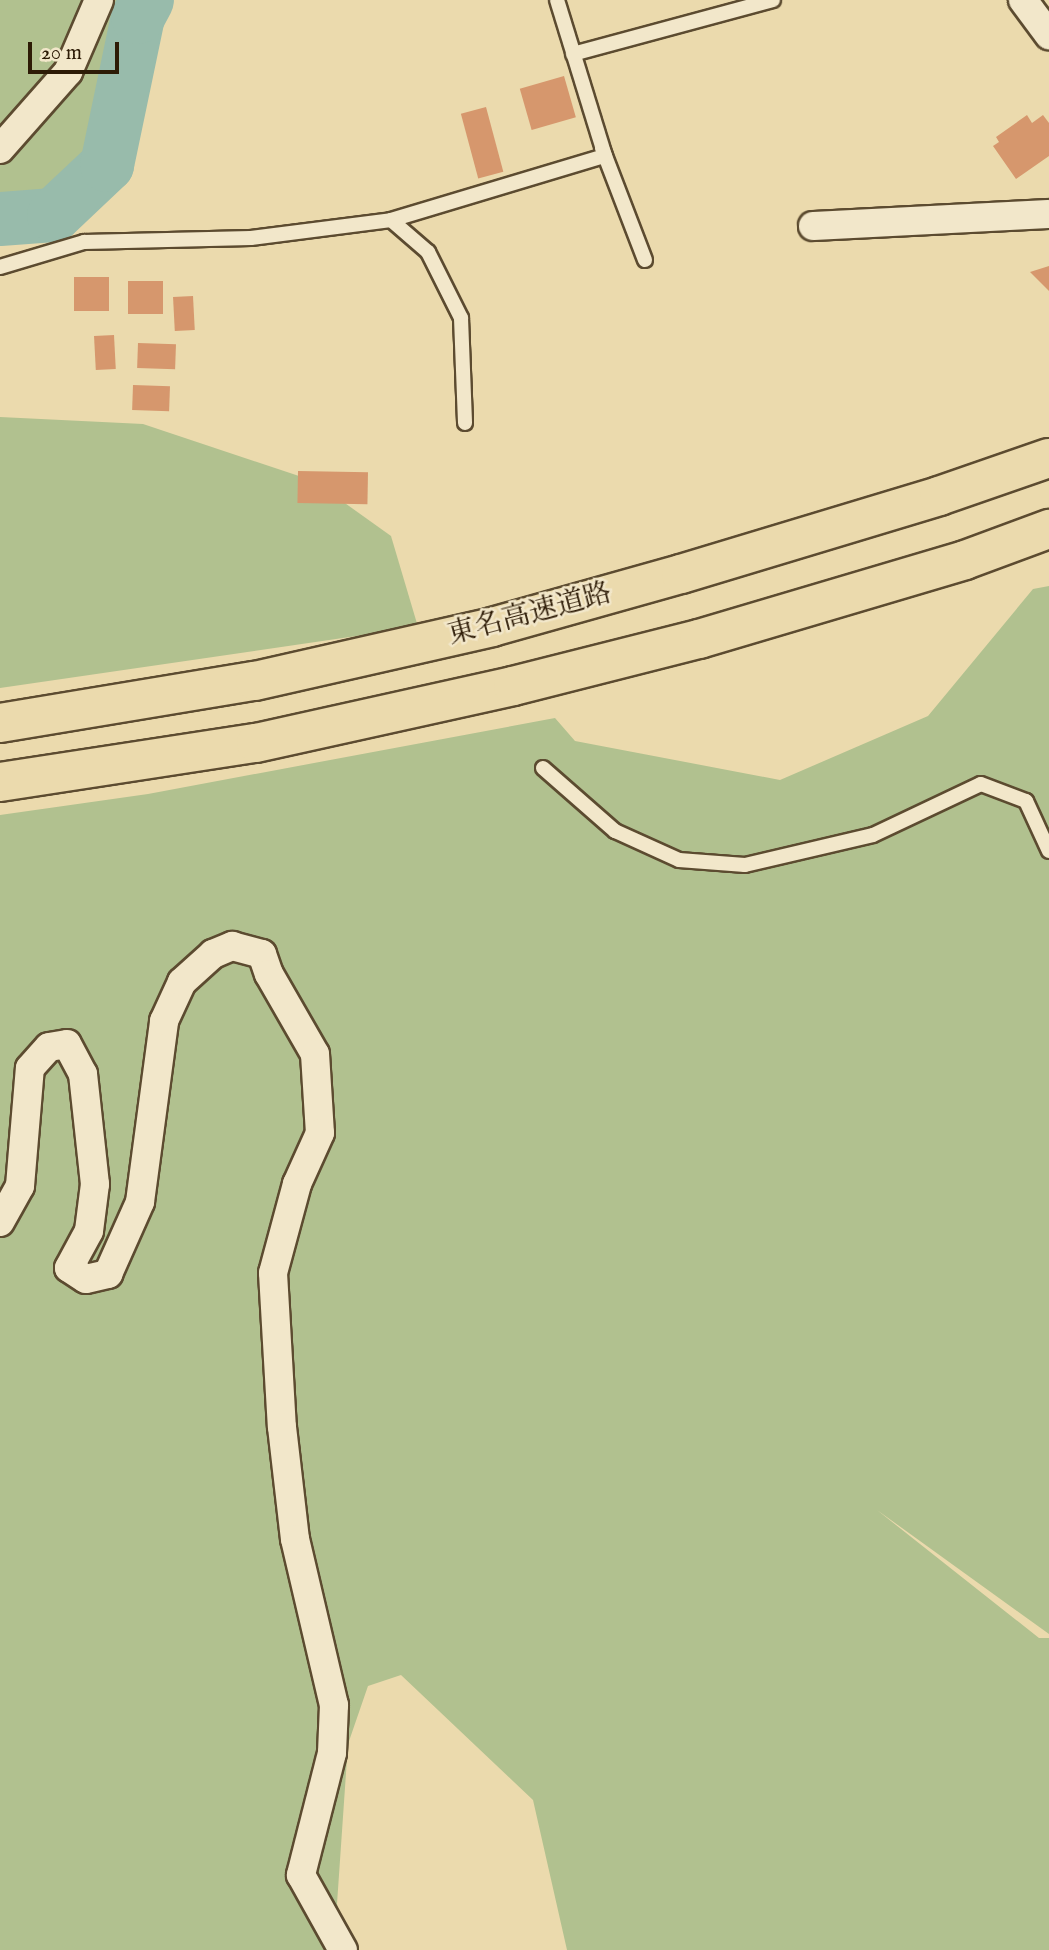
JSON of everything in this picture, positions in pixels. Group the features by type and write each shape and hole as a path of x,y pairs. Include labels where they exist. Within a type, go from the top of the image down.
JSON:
{"highway":[{"name":"東名高速道路","path":"0,723 255,681 492,627 681,574 939,496 1049,458"},
{"path":"0,782 256,743 513,686 699,639 965,560 1049,529"}],"street":[{"path":"0,149 68,72 99,0"},
{"path":"1023,0 1049,35"},
{"path":"813,226 1049,214"},
{"path":"0,1223 20,1186 30,1068 49,1047 67,1044 83,1074 95,1184 89,1231 69,1268 86,1279 108,1274 140,1202 164,1021 182,982 213,954 232,946 262,954 269,974 315,1054 320,1133 297,1184 273,1273 282,1427 295,1539 334,1705 332,1753 301,1875 343,1950"}],"lane":[{"path":"0,267 83,242 251,238 391,219 605,156 557,0"},
{"path":"573,54 773,0"},
{"path":"602,148 645,260"},
{"path":"391,219 428,252 461,318 465,423"},
{"path":"543,768 615,831 679,860 746,865 873,835 981,784 1026,801 1049,851"}],"green space":[{"path":"0,0 139,0 85,182 0,218"},
{"path":"0,417 143,424 314,481 391,536 418,627 0,688"},
{"path":"1049,586 1049,1634 877,1510 1039,1638 1049,1638 1049,1950 567,1950 533,1800 401,1675 368,1686 348,1744 337,1904 350,1950 0,1950 0,815 148,794 555,718 575,741 780,780 928,716 1033,589"}],"building":[{"path":"564,76 576,117 532,130 520,89"},
{"path":"486,107 503,172 478,178 461,114"},
{"path":"1027,115 1032,123 1043,115 1049,123 1049,156 1016,179 993,146 999,142 996,137"},
{"path":"1049,266 1049,291 1030,272"},
{"path":"74,277 109,277 109,311 74,311"},
{"path":"128,281 163,281 163,314 128,314"},
{"path":"193,296 195,330 175,331 173,297"},
{"path":"114,335 116,369 96,370 94,336"},
{"path":"138,343 176,344 175,369 137,368"},
{"path":"133,385 170,386 169,411 132,410"},
{"path":"298,471 368,472 367,504 297,503"}],"waterway":[{"path":"0,219 54,215 107,165 138,17 147,0"}]}
